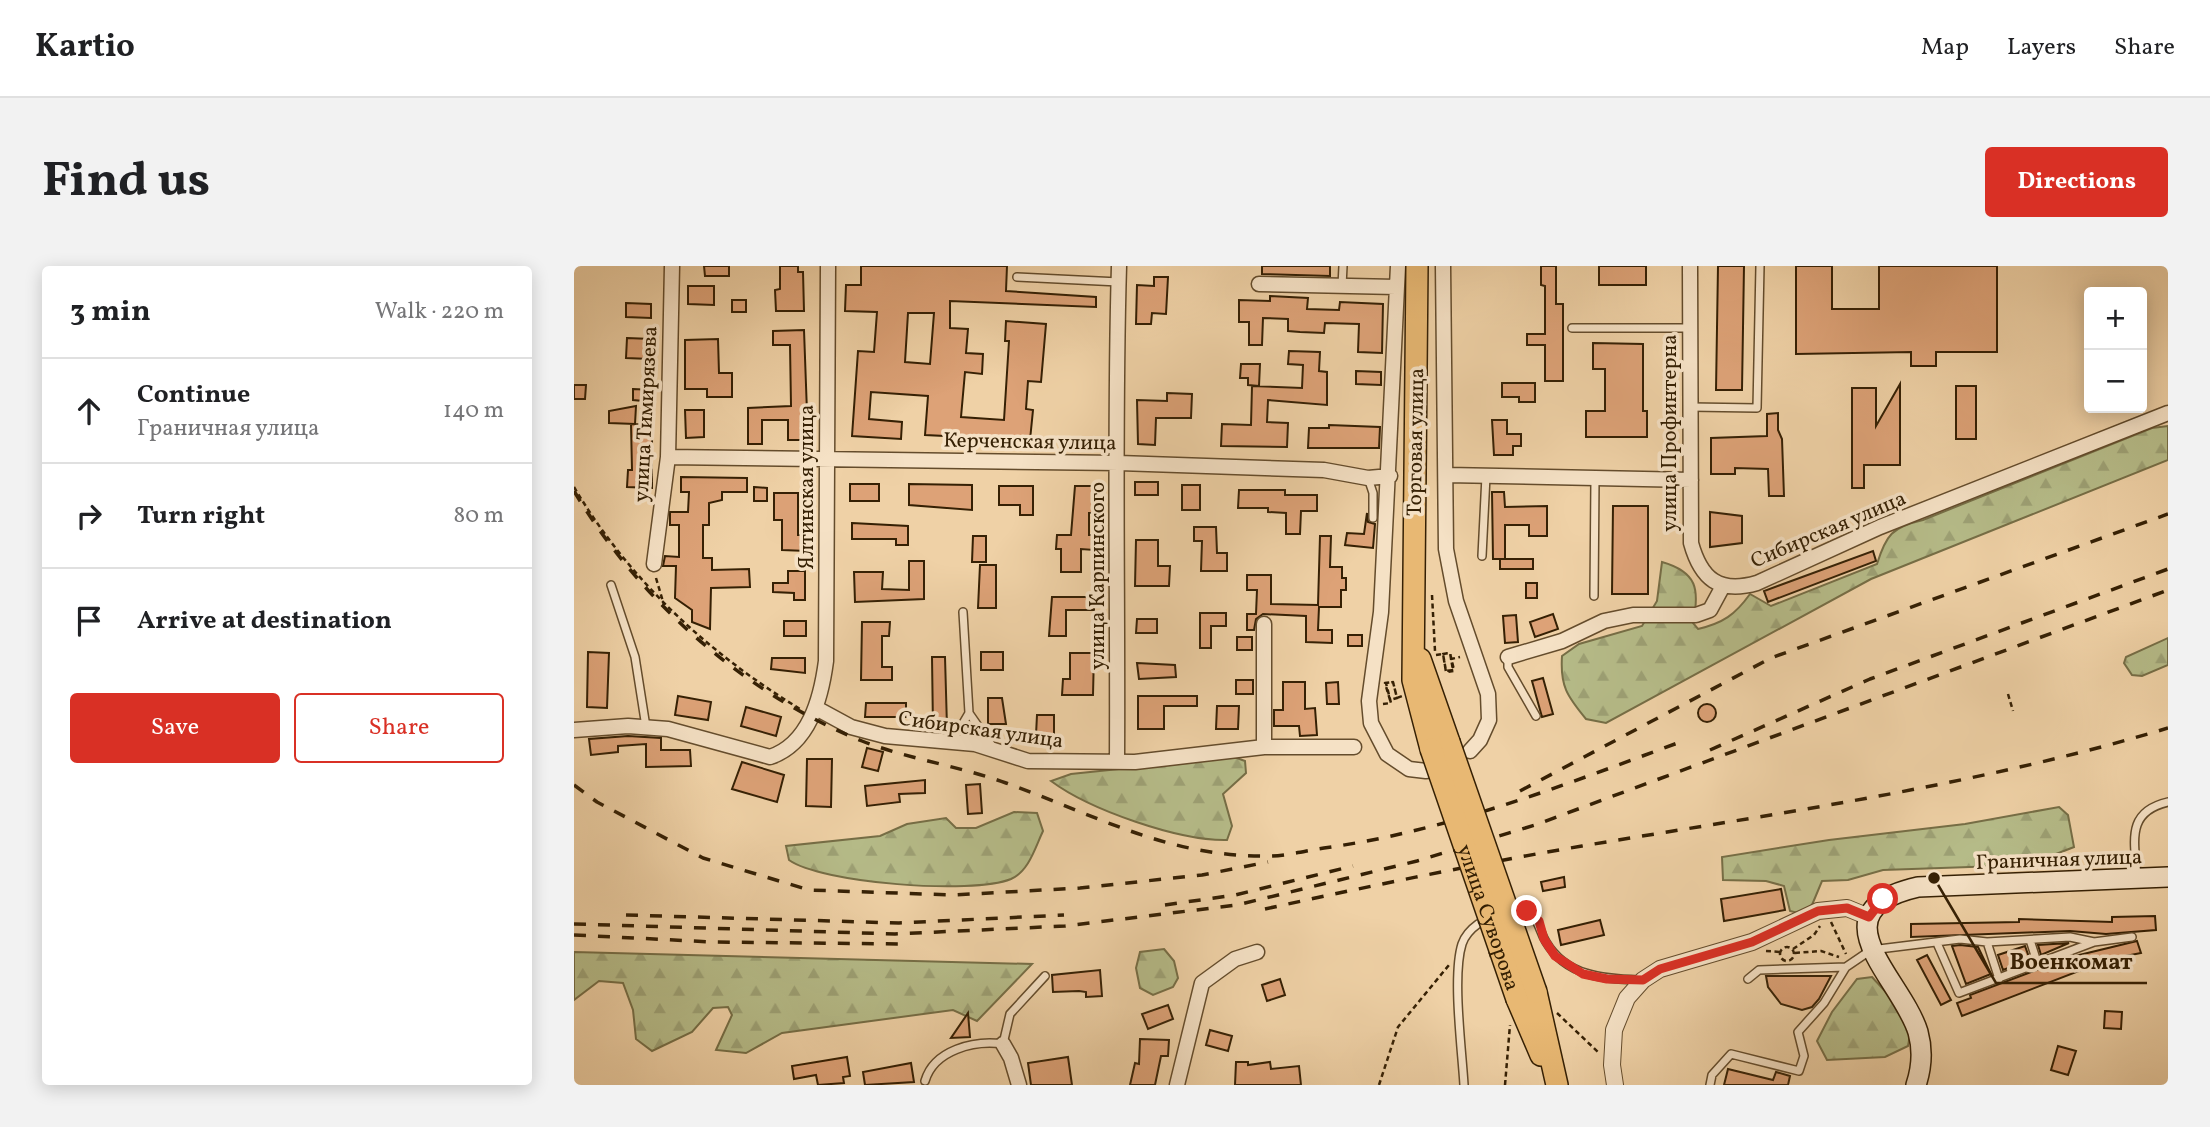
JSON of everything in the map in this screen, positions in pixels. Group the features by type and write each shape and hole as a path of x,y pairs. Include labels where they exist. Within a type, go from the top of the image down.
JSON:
{"main road":[{"name":"Торговая улица","path":"1417,266 1413,680 1440,746"},
{"name":"улица Суворова","path":"1440,746 1556,1085"},
{"name":"Граничная улица","path":"1869,917 1883,899 1895,892 1918,887 2168,877"},
{"path":"1869,917 1867,930 1871,950 1918,1033 1922,1054 1916,1085"}],"street":[{"name":"улица Тимирязева","path":"654,564 668,457 672,266"},
{"name":"Ялтинская улица","path":"814,712 826,662 828,266"},
{"name":"улица Карпинского","path":"1117,760 1119,463 1115,389 1119,266"},
{"path":"1398,266 1390,476 1381,612 1369,701 1371,723 1379,741 1393,759 1409,769 1426,771"},
{"path":"1443,266 1446,549 1450,574 1488,694 1489,720 1480,740 1470,751"},
{"name":"улица Профинтерна","path":"1690,266 1691,542 1696,561 1706,575 1723,586"},
{"path":"1259,284 1396,287"},
{"name":"Сибирская улица","path":"1723,586 1741,588 1757,583 1880,527 2168,413"},
{"name":"Керченская улица","path":"668,457 1119,463 1324,470 1368,478 1390,476"},
{"path":"1447,475 1690,480"},
{"path":"1508,657 1623,617 1668,613 1696,615 1710,610 1723,586"},
{"path":"1264,624 1264,747"},
{"path":"574,730 646,727 668,729 770,757 785,752 796,742 814,712"},
{"name":"Сибирская улица","path":"814,712 851,727 885,736 952,742 995,750 1028,761 1151,761 1264,747 1354,747"},
{"path":"1615,1085 1612,1065 1614,1030 1627,998 1643,980 1660,969 1752,942 1826,912 1847,908 1869,917"},
{"path":"1177,1085 1202,983 1225,965 1257,952"},
{"path":"1003,1044 1012,1058 1019,1085"}],"lane":[{"path":"1342,287 1343,266"},
{"path":"1690,407 1757,408 1760,266"},
{"path":"1017,277 1119,282"},
{"path":"1572,328 1690,328"},
{"path":"1482,556 1486,475"},
{"path":"1368,478 1373,494 1373,518"},
{"path":"1594,596 1595,479"},
{"path":"611,585 635,657 646,727"},
{"path":"963,612 969,713 995,750"},
{"path":"1508,657 1508,667 1536,716"},
{"path":"952,742 969,713"},
{"path":"2137,879 2136,827 2139,817 2147,808 2168,802"},
{"path":"1525,911 1539,921 1544,939 1555,956 1583,974 1607,979 1643,980"},
{"path":"1464,1085 1458,967 1462,944 1469,930 1478,924"},
{"path":"1710,1085 1713,1075 1731,1054 1800,1071 1804,1056 1798,1032 1824,1003 1846,967 1871,950 1960,939 1987,942 2070,937 2094,942"},
{"path":"1937,943 1959,993 2094,942 2132,937"},
{"path":"2030,940 2038,965"},
{"path":"1987,942 1999,979"},
{"path":"1748,979 1759,970 1846,967"},
{"path":"925,1081 934,1062 949,1053 971,1044 1003,1044 1010,1014 1045,976"}],"path":[{"path":"574,487 608,537 664,606 727,660 814,712"},
{"path":"654,564 664,606"},
{"path":"1436,655 1443,654 1446,671 1453,670 1450,653 1443,654 1446,672 1454,670 1452,660"},
{"path":"1393,682 1397,698 1390,700 1385,683 1393,682"},
{"path":"1393,682 1397,698 1403,696"},
{"path":"1391,703 1385,683 1393,682"},
{"path":"2008,694 2013,711"},
{"path":"1826,912 1849,958 1821,951 1794,951 1814,935 1826,912"},
{"path":"1379,1085 1398,1027 1447,968 1462,944"},
{"path":"1553,1008 1612,1065"},
{"path":"1505,1085 1510,1020"}],"green space":[{"path":"2168,426 2168,460 1871,579 1606,723 1586,719 1566,690 1562,675 1562,656 1579,644 1642,626 1657,601 1662,562 1683,571 1693,584 1696,601 1693,623 1698,629 1728,617 1750,594 1771,606 1877,564 1887,539 1897,529 2152,428"},
{"path":"2168,638 2168,665 2142,676 2132,675 2124,663 2126,657"},
{"path":"1234,757 1245,761 1246,773 1223,794 1232,826 1227,840 1185,835 1136,822 1088,803 1051,781 1071,774"},
{"path":"2059,807 2068,815 2074,847 2028,865 1883,870 1848,880 1822,881 1812,905 1798,913 1790,911 1784,886 1766,881 1723,880 1722,857 1829,840 1965,824"},
{"path":"1014,812 1037,813 1043,831 1022,871 1011,879 992,884 932,886 832,875 789,860 786,846 880,836 907,824 946,818 956,828 976,828"},
{"path":"1164,949 1174,961 1178,978 1173,987 1153,995 1140,988 1136,968 1140,952"},
{"path":"574,952 1032,964 977,1021 953,1010 782,1033 746,1053 716,1050 732,1015 728,1007 713,1008 692,1032 652,1051 636,1039 633,1010 623,983 599,981 574,1000"},
{"path":"1872,977 1904,1017 1908,1026 1908,1046 1885,1057 1827,1060 1817,1041 1832,1012 1857,979"}],"building":[{"path":"704,266 729,266 729,276 705,276"},
{"path":"780,266 798,266 798,272 803,272 804,311 776,311 775,290 780,289"},
{"path":"861,266 1007,266 1006,291 1096,297 1096,307 950,301 950,328 968,329 966,353 983,354 982,374 965,372 961,417 1004,420 1009,341 1005,341 1006,321 1046,324 1041,382 1028,381 1026,409 1033,410 1030,440 925,435 928,396 871,392 869,419 902,422 901,439 852,436 858,351 874,352 877,312 845,311 846,285 861,285","holes":["908,313 934,313 930,364 905,362"]},
{"path":"1262,266 1330,266 1330,276 1262,274"},
{"path":"1541,266 1556,266 1556,304 1563,304 1563,381 1545,381 1545,345 1527,345 1527,334 1545,334 1545,286 1541,285"},
{"path":"1599,266 1646,266 1646,285 1599,285"},
{"path":"1718,266 1744,266 1742,390 1716,390"},
{"path":"1796,266 1832,266 1832,309 1879,309 1879,266 1997,266 1997,352 1936,352 1936,366 1911,366 1911,352 1796,354"},
{"path":"1154,277 1168,277 1166,314 1152,313 1151,324 1136,324 1137,285 1154,286"},
{"path":"688,286 714,286 714,305 688,304"},
{"path":"1270,296 1308,298 1307,309 1339,310 1340,302 1383,304 1382,353 1358,352 1359,324 1325,323 1324,333 1300,332 1288,331 1288,319 1263,318 1262,345 1249,345 1249,322 1239,322 1239,300 1270,301"},
{"path":"732,300 746,300 746,312 732,312"},
{"path":"626,303 651,304 651,318 626,317"},
{"path":"804,330 808,440 788,440 788,420 762,420 762,444 748,444 748,408 791,406 790,345 773,345 773,331"},
{"path":"627,338 651,339 650,359 626,358"},
{"path":"718,339 719,373 732,373 732,397 707,397 707,389 685,389 685,340"},
{"path":"1593,343 1643,344 1643,411 1647,411 1647,437 1586,437 1586,411 1605,411 1605,369 1593,369"},
{"path":"1289,351 1320,352 1319,371 1327,372 1327,405 1268,400 1267,422 1288,423 1287,447 1221,446 1222,424 1251,425 1252,386 1302,388 1303,365 1288,364"},
{"path":"1241,364 1260,364 1259,386 1248,385 1248,378 1240,378"},
{"path":"1356,371 1381,372 1381,385 1356,384"},
{"path":"1502,383 1535,383 1535,402 1519,402 1519,397 1502,397"},
{"path":"1900,384 1900,465 1864,465 1864,488 1852,488 1852,388 1876,388 1876,426"},
{"path":"574,385 586,385 585,399 574,399"},
{"path":"1956,386 1976,386 1976,439 1956,439"},
{"path":"633,389 653,390 653,402 633,400"},
{"path":"1167,393 1192,394 1191,418 1156,418 1155,445 1138,444 1137,400 1167,401"},
{"path":"636,406 635,424 609,423 609,411"},
{"path":"685,410 704,410 704,437 686,438"},
{"path":"1778,413 1778,430 1782,439 1784,496 1769,496 1768,469 1735,468 1735,474 1711,474 1711,438 1767,436 1767,414"},
{"path":"1492,420 1507,420 1507,434 1521,434 1521,446 1513,446 1513,455 1494,455"},
{"path":"631,424 652,425 652,488 627,487 628,470 632,470"},
{"path":"1329,425 1380,427 1379,448 1308,448 1309,428 1329,428"},
{"path":"681,477 747,478 747,492 722,492 722,500 709,503 709,525 703,525 703,558 712,558 712,570 749,569 750,587 711,588 710,629 692,622 692,610 675,598 676,566 663,566 665,556 679,557 679,525 670,525 670,512 688,512 689,492 681,492"},
{"path":"1135,482 1158,482 1158,495 1135,495"},
{"path":"850,484 879,484 879,501 850,501"},
{"path":"909,484 972,485 972,510 909,505"},
{"path":"1182,485 1200,485 1200,510 1182,510"},
{"path":"999,486 1033,486 1033,515 1020,515 1020,505 999,505"},
{"path":"1075,486 1094,486 1094,513 1089,513 1089,535 1094,535 1094,550 1081,549 1081,572 1061,572 1061,549 1056,549 1057,535 1071,535"},
{"path":"754,487 767,488 767,501 754,501"},
{"path":"1239,490 1285,490 1285,495 1317,495 1317,511 1301,511 1300,534 1286,534 1286,513 1268,512 1268,508 1238,508"},
{"path":"1492,492 1504,492 1505,507 1547,506 1547,536 1529,536 1529,525 1505,525 1505,559 1493,559"},
{"path":"774,493 798,493 798,535 807,535 807,551 782,550 782,520 774,520"},
{"path":"1613,506 1648,506 1648,594 1612,594"},
{"path":"1710,512 1742,516 1742,543 1710,547"},
{"path":"1367,513 1368,522 1375,524 1373,548 1345,545 1347,533 1364,534"},
{"path":"852,523 908,526 908,545 896,545 896,539 852,539"},
{"path":"1194,527 1216,527 1217,553 1227,553 1227,571 1201,571 1202,541 1194,541"},
{"path":"973,536 986,536 986,562 972,562"},
{"path":"1320,536 1331,536 1330,567 1342,567 1342,578 1346,578 1346,590 1341,590 1341,607 1319,607 1318,630 1332,630 1332,643 1306,642 1306,616 1263,614 1256,619 1254,630 1247,630 1247,614 1256,614 1257,590 1247,590 1247,575 1271,575 1271,604 1318,605"},
{"path":"1136,540 1158,540 1158,566 1170,566 1169,586 1135,586"},
{"path":"1873,551 1876,561 1768,602 1764,591"},
{"path":"1500,559 1533,559 1533,569 1500,569"},
{"path":"909,561 924,561 924,599 855,602 854,572 883,572 882,589 909,590"},
{"path":"980,565 996,565 996,608 978,608"},
{"path":"788,571 805,571 805,600 794,600 794,593 773,592 773,583 788,583"},
{"path":"1526,583 1537,583 1537,598 1526,598"},
{"path":"1052,597 1094,597 1094,610 1066,610 1066,636 1049,636"},
{"path":"1200,613 1226,613 1226,626 1211,626 1211,648 1200,648"},
{"path":"1553,614 1558,629 1535,637 1530,622"},
{"path":"1516,615 1518,642 1505,643 1503,616"},
{"path":"1137,619 1157,619 1157,633 1136,633"},
{"path":"784,621 806,621 806,636 784,636"},
{"path":"862,622 890,622 889,636 882,636 882,667 892,667 892,680 861,680"},
{"path":"1348,635 1362,635 1362,646 1348,646"},
{"path":"1237,637 1252,637 1252,650 1237,650"},
{"path":"588,652 609,653 607,708 587,707"},
{"path":"981,652 1003,652 1003,670 981,670"},
{"path":"1070,653 1094,653 1093,695 1062,695 1063,679 1070,679"},
{"path":"932,657 945,657 947,727 933,728"},
{"path":"772,658 805,658 805,673 771,669"},
{"path":"1137,663 1175,665 1176,677 1139,679"},
{"path":"1543,678 1553,714 1542,717 1532,681"},
{"path":"1236,680 1253,680 1253,694 1236,694"},
{"path":"1283,682 1305,682 1305,709 1315,708 1317,735 1300,736 1299,726 1274,726 1274,710 1283,710"},
{"path":"1338,682 1339,704 1327,704 1326,683"},
{"path":"678,696 711,702 708,720 675,715"},
{"path":"1138,696 1197,696 1197,706 1164,706 1164,729 1138,729"},
{"path":"988,698 1002,698 1006,724 988,724"},
{"path":"866,703 906,703 906,717 865,717"},
{"path":"1707,704 1713,707 1716,713 1713,719 1707,722 1701,719 1698,713 1701,707"},
{"path":"1217,706 1239,706 1238,729 1216,729"},
{"path":"746,707 781,717 776,736 741,726"},
{"path":"1037,715 1054,715 1054,735 1036,735"},
{"path":"628,736 661,738 661,750 690,750 691,766 646,767 646,744 618,746 618,752 591,755 589,739"},
{"path":"867,748 883,752 878,771 862,767"},
{"path":"807,759 832,759 831,807 806,806"},
{"path":"742,762 784,775 777,802 732,789"},
{"path":"925,780 925,793 899,794 900,802 867,806 865,786"},
{"path":"980,784 982,813 968,814 966,785"},
{"path":"1564,877 1565,887 1543,891 1541,882"},
{"path":"1781,889 1785,910 1724,921 1721,899"},
{"path":"2155,916 2156,930 2106,934 2070,931 1911,937 1911,924 2019,922 2019,919 2112,922 2112,917"},
{"path":"1600,920 1604,935 1561,945 1558,930"},
{"path":"2137,941 2141,953 2110,959 1962,1016 1957,1003 1971,998 1970,995 2071,957"},
{"path":"2069,943 2041,955 2038,945"},
{"path":"1952,946 1978,947 1991,974 1966,984"},
{"path":"2025,946 2030,960 2003,970 1998,955"},
{"path":"1927,955 1951,1000 1941,1005 1917,960"},
{"path":"1100,970 1102,996 1086,997 1086,992 1079,991 1053,992 1052,975"},
{"path":"1766,976 1831,976 1819,999 1812,1007 1802,1010 1781,1004 1768,987"},
{"path":"1280,979 1285,995 1267,1001 1262,985"},
{"path":"1168,1005 1173,1019 1148,1029 1142,1014"},
{"path":"2105,1011 2122,1012 2121,1029 2104,1028"},
{"path":"968,1013 970,1037 951,1038"},
{"path":"1210,1030 1232,1036 1228,1051 1206,1045"},
{"path":"1140,1039 1169,1040 1168,1056 1161,1056 1155,1085 1130,1085 1135,1063 1139,1064"},
{"path":"2058,1046 2076,1051 2068,1075 2051,1070"},
{"path":"847,1057 850,1076 843,1077 844,1083 818,1085 816,1075 794,1079 792,1066"},
{"path":"1068,1057 1072,1085 1031,1085 1028,1063"},
{"path":"1236,1062 1248,1062 1248,1065 1270,1062 1271,1069 1299,1066 1301,1085 1235,1085"},
{"path":"911,1063 914,1082 865,1085 863,1072"},
{"path":"1728,1069 1773,1080 1776,1072 1790,1076 1788,1085 1724,1085"}],"railway":[{"path":"574,491 630,570 663,606 736,670 776,697 818,721 862,741 988,777 1131,831 1194,849 1270,856 1371,840 1462,818 1683,741"},
{"path":"1520,791 1771,658 2168,514"},
{"path":"1710,750 1870,679 2168,569"},
{"path":"574,924 895,934 1065,926 1237,905 1417,861 1535,825 2168,590"},
{"path":"1265,909 1503,860 1950,782 2096,748 2168,728"},
{"path":"574,785 597,802 703,858 809,890 953,895 1080,888 1202,875 1268,862"},
{"path":"1165,905 1235,895 1353,866"},
{"path":"626,915 899,923 1064,915"},
{"path":"574,935 713,942 899,944"}],"place":[{"name":"Военкомат","path":"1934,878"}],"route":[{"path":"1527,911 1539,921 1544,939 1555,956 1583,974 1607,979 1643,980 1660,969 1681,962 1730,951 1818,911 1847,908 1869,917 1874,907 1883,899"}]}
